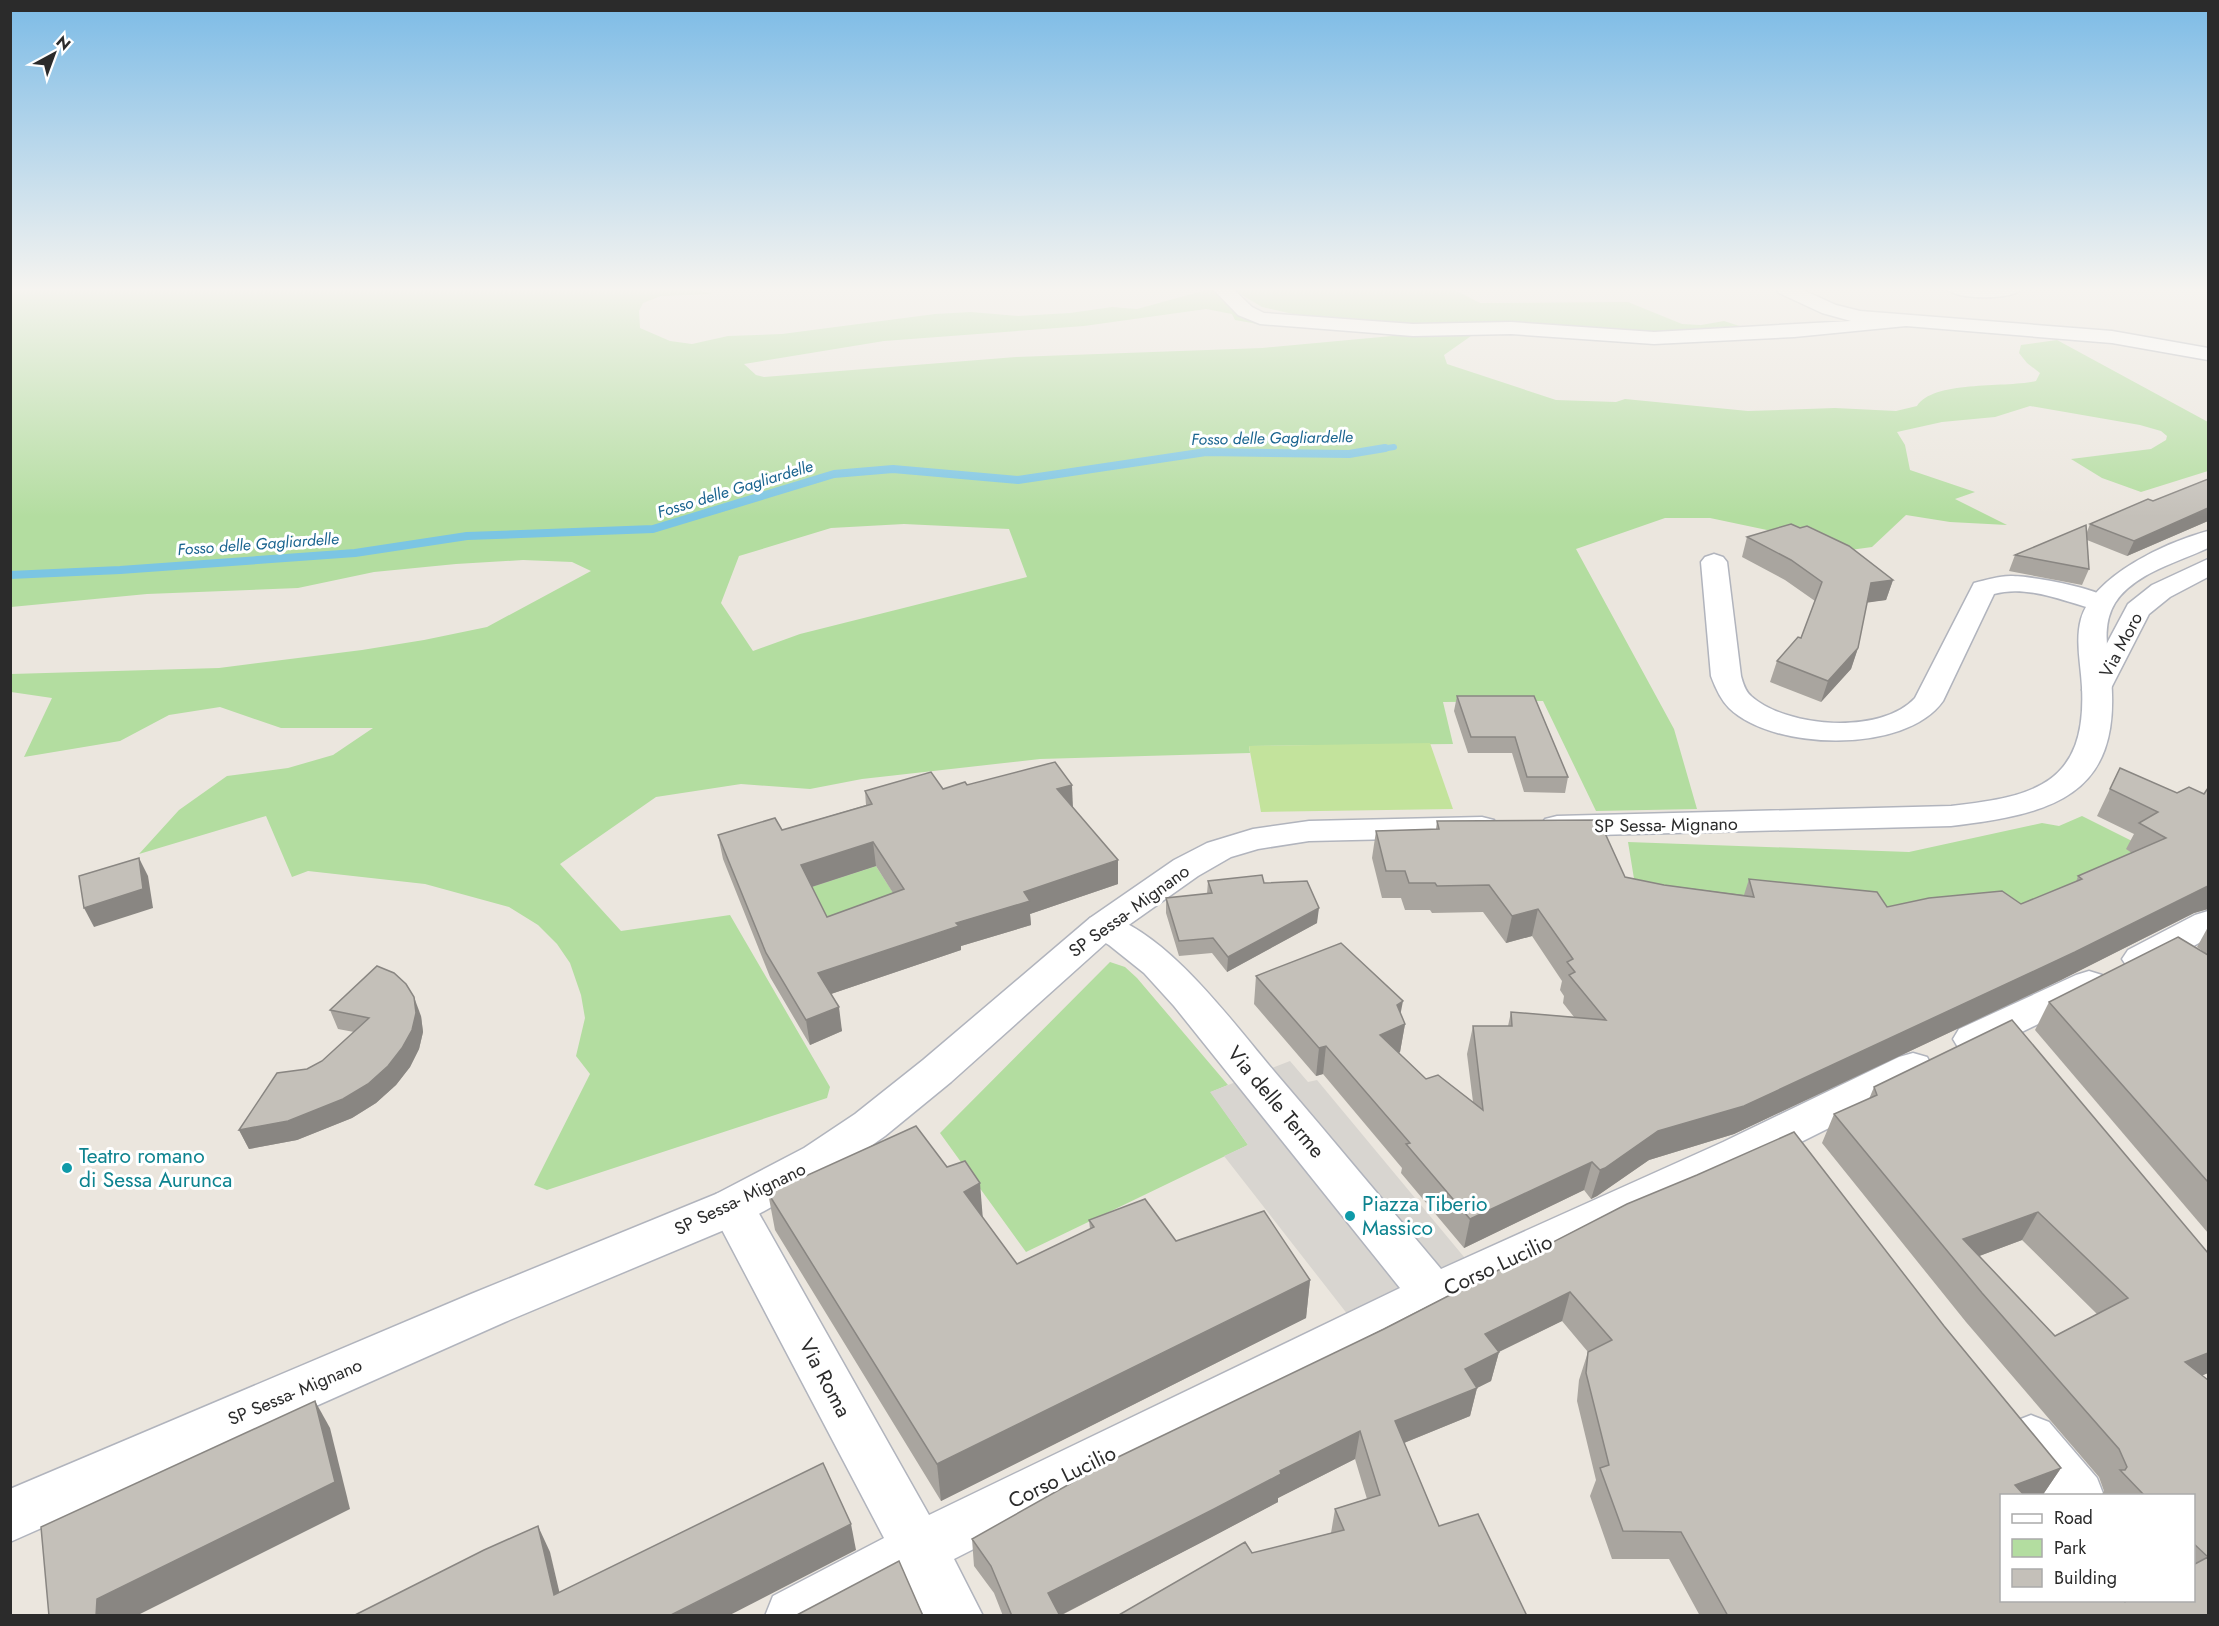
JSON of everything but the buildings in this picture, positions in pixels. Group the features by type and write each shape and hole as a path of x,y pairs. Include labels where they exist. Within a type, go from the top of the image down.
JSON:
{"street":[{"name":"SP Sessa- Mignano","path":"10,1516 488,1308 732,1207 819,1160 870,1125 937,1071 1103,926 1201,859 1230,846 1279,835 1366,828 1600,826 1927,818 1973,814 2005,807 2045,794 2061,785 2082,765 2091,749 2096,729 2097,690 2092,624 2101,603 2125,579 2208,539"},
{"path":"1714,562 1726,676 1730,688 1740,702 1760,714 1787,725 1821,731 1875,729 1906,718 1925,706 1983,589 1992,585 2009,584 2044,589 2101,603"},
{"name":"Via Moro","path":"2097,690 2138,610 2161,591 2208,567"},
{"name":"Corso Lucilio","path":"793,1616 918,1549 1338,1339 1785,1130 2015,1038 2182,957 2208,923"},
{"name":"Via delle Terme","path":"1103,926 1124,936 1165,971 1254,1075 1434,1295"},
{"path":"1785,1130 1813,1166"},
{"name":"Via Roma","path":"732,1207 955,1616"},
{"path":"2006,1410 2076,1494"}],"green space":[{"path":"10,365 745,365 756,375 764,377 917,365 1450,365 1556,400 1616,402 1625,399 1748,411 1835,408 1896,411 1917,406 1925,398 1938,392 1971,386 2036,381 2040,373 2029,365 2103,365 2208,422 2208,471 2141,492 2102,478 2071,459 2151,449 2166,440 2167,436 2161,431 2140,425 2030,406 1995,417 1942,422 1897,432 1905,445 1910,470 1975,492 1955,499 2007,525 1950,522 1906,515 1872,547 1836,552 1796,536 1710,518 1665,518 1576,549 1674,729 1697,809 1596,811 1543,701 1443,702 1453,744 1249,746 1250,753 1040,759 862,779 810,789 741,784 656,797 560,864 621,931 730,915 830,1087 827,1098 547,1190 534,1185 590,1074 576,1056 585,1018 581,995 570,963 557,944 538,925 509,907 425,884 308,871 292,877 266,816 139,854 179,810 227,776 288,768 333,755 373,728 281,728 220,707 169,715 120,741 24,757 52,698 11,692 11,674 219,668 424,640 487,627 591,571 572,562 523,560 374,572 298,588 147,594 11,607","holes":["904,524 1009,529 1027,577 800,634 753,651 721,603 739,556 831,528"]},
{"path":"1430,743 1453,809 1261,812 1249,746"},
{"path":"2082,816 2136,843 2152,865 2025,925 1636,891 1628,842 1909,852 2042,823 2059,826"},
{"path":"876,866 906,913 831,941 805,889"},
{"path":"1110,962 1125,967 1137,978 1228,1085 1211,1092 1248,1145 1026,1252 940,1133"}],"shaded area":[{"name":"Piazza Tiberio Massico","path":"1290,1061 1308,1082 1317,1080 1479,1275 1359,1329 1224,1156 1248,1145 1210,1092"}],"waterway":[{"name":"Fosso delle Gagliardelle","path":"1375,450 1394,447"},
{"name":"Fosso delle Gagliardelle","path":"10,575 120,570 355,553 467,536 653,529 834,474 893,469 1018,480 1206,452 1349,454 1385,448"}],"place":[{"name":"Teatro romano di Sessa Aurunca","path":"67,1168"},
{"name":"Piazza Tiberio Massico","path":"1350,1216"}]}
